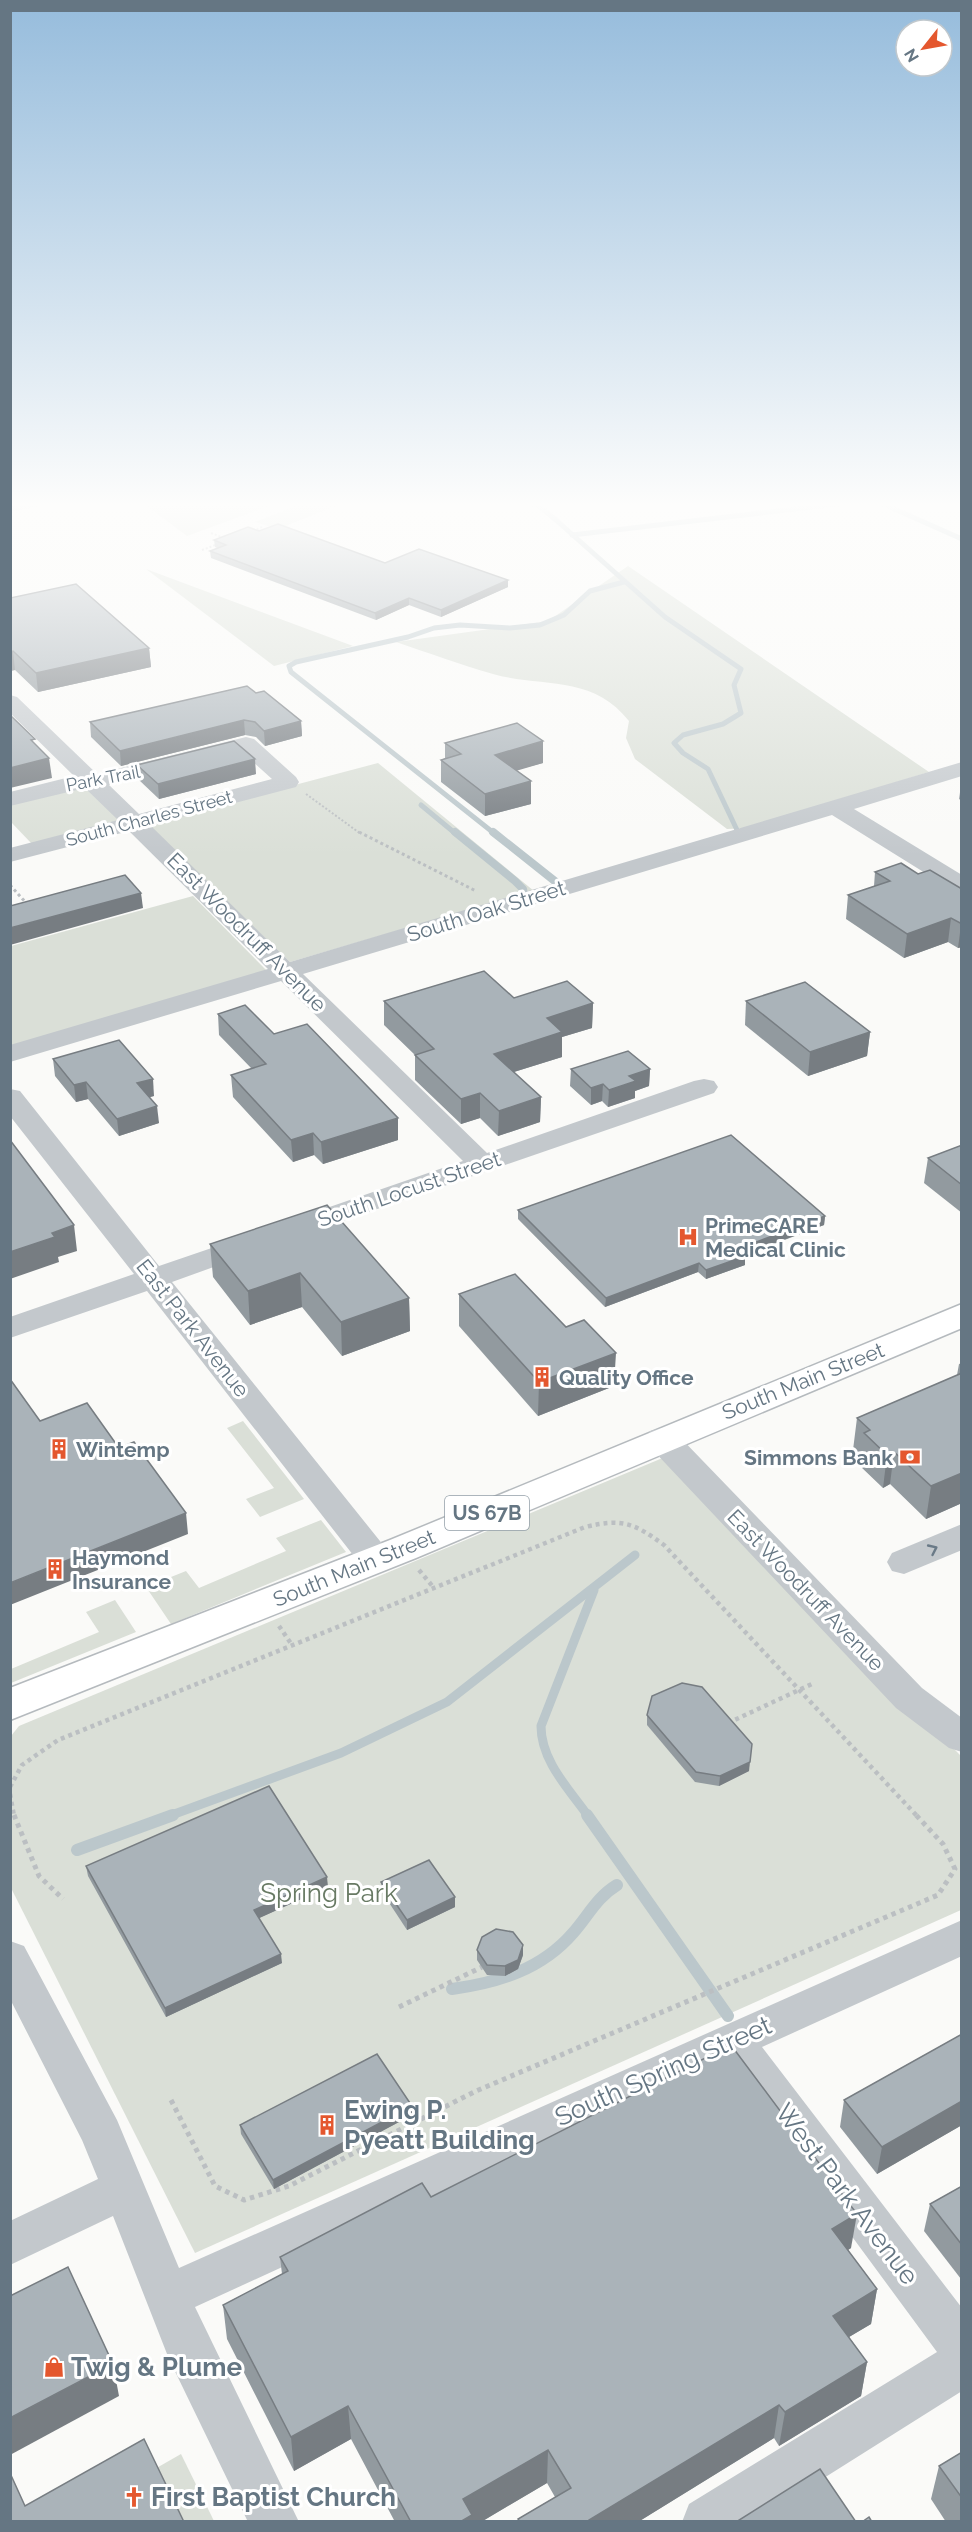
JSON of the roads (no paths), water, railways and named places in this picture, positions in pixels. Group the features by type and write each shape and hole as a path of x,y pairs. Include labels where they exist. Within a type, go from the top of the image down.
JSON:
{"main road":[{"name":"South Main Street","path":"10,1705 376,1560 962,1315"}],"street":[{"name":"East Woodruff Avenue","path":"10,701 482,1164"},
{"name":"Park Trail","path":"10,799 246,744 288,782"},
{"name":"South Oak Street","path":"10,1054 962,769"},
{"name":"South Charles Street","path":"10,855 288,782"},
{"path":"902,807 962,790"},
{"path":"835,807 962,886"},
{"path":"935,869 936,891 962,908"},
{"name":"South Locust Street","path":"10,1328 705,1087"},
{"name":"East Park Avenue","path":"10,1097 376,1560"},
{"name":"East Woodruff Avenue","path":"662,1439 903,1692 960,1734"},
{"path":"904,1562 962,1536"},
{"name":"South Spring Street","path":"168,2296 962,1937"},
{"path":"10,1958 102,2134 186,2343 274,2522"},
{"name":"West Park Avenue","path":"732,2041 962,2347"},
{"path":"10,2244 125,2188"},
{"path":"707,2522 962,2364"}],"waterway":[{"path":"495,834 291,672 289,666 296,662 408,637 434,628 460,625 510,628 540,625 554,619"},
{"path":"668,619 741,669 734,685 741,713 723,724 683,735 674,743 683,753 708,769 737,830"},
{"path":"421,805 456,834"},
{"path":"455,832 515,881 523,889 524,895"},
{"path":"493,832 556,882"},
{"path":"169,1816 341,1753 447,1702 635,1555"},
{"path":"588,1816 551,1763 542,1739 541,1726 594,1590"},
{"path":"77,1850 173,1815"},
{"path":"587,1815 728,2016"},
{"path":"452,1989 486,1983 533,1965 561,1945 604,1895 617,1885"}],"place":[{"name":"PrimeCARE Medical Clinic","path":"688,1237"},
{"name":"Quality Office","path":"542,1377"},
{"name":"Wintemp","path":"59,1449"},
{"name":"Simmons Bank","path":"910,1457"},
{"name":"Haymond Insurance","path":"55,1569"},
{"name":"Ewing P. Pyeatt Building","path":"327,2125"},
{"name":"Twig & Plume","path":"54,2367"},
{"name":"First Baptist Church","path":"134,2497"}],"park label":[{"name":"Spring Park","path":"329,1893"}]}
